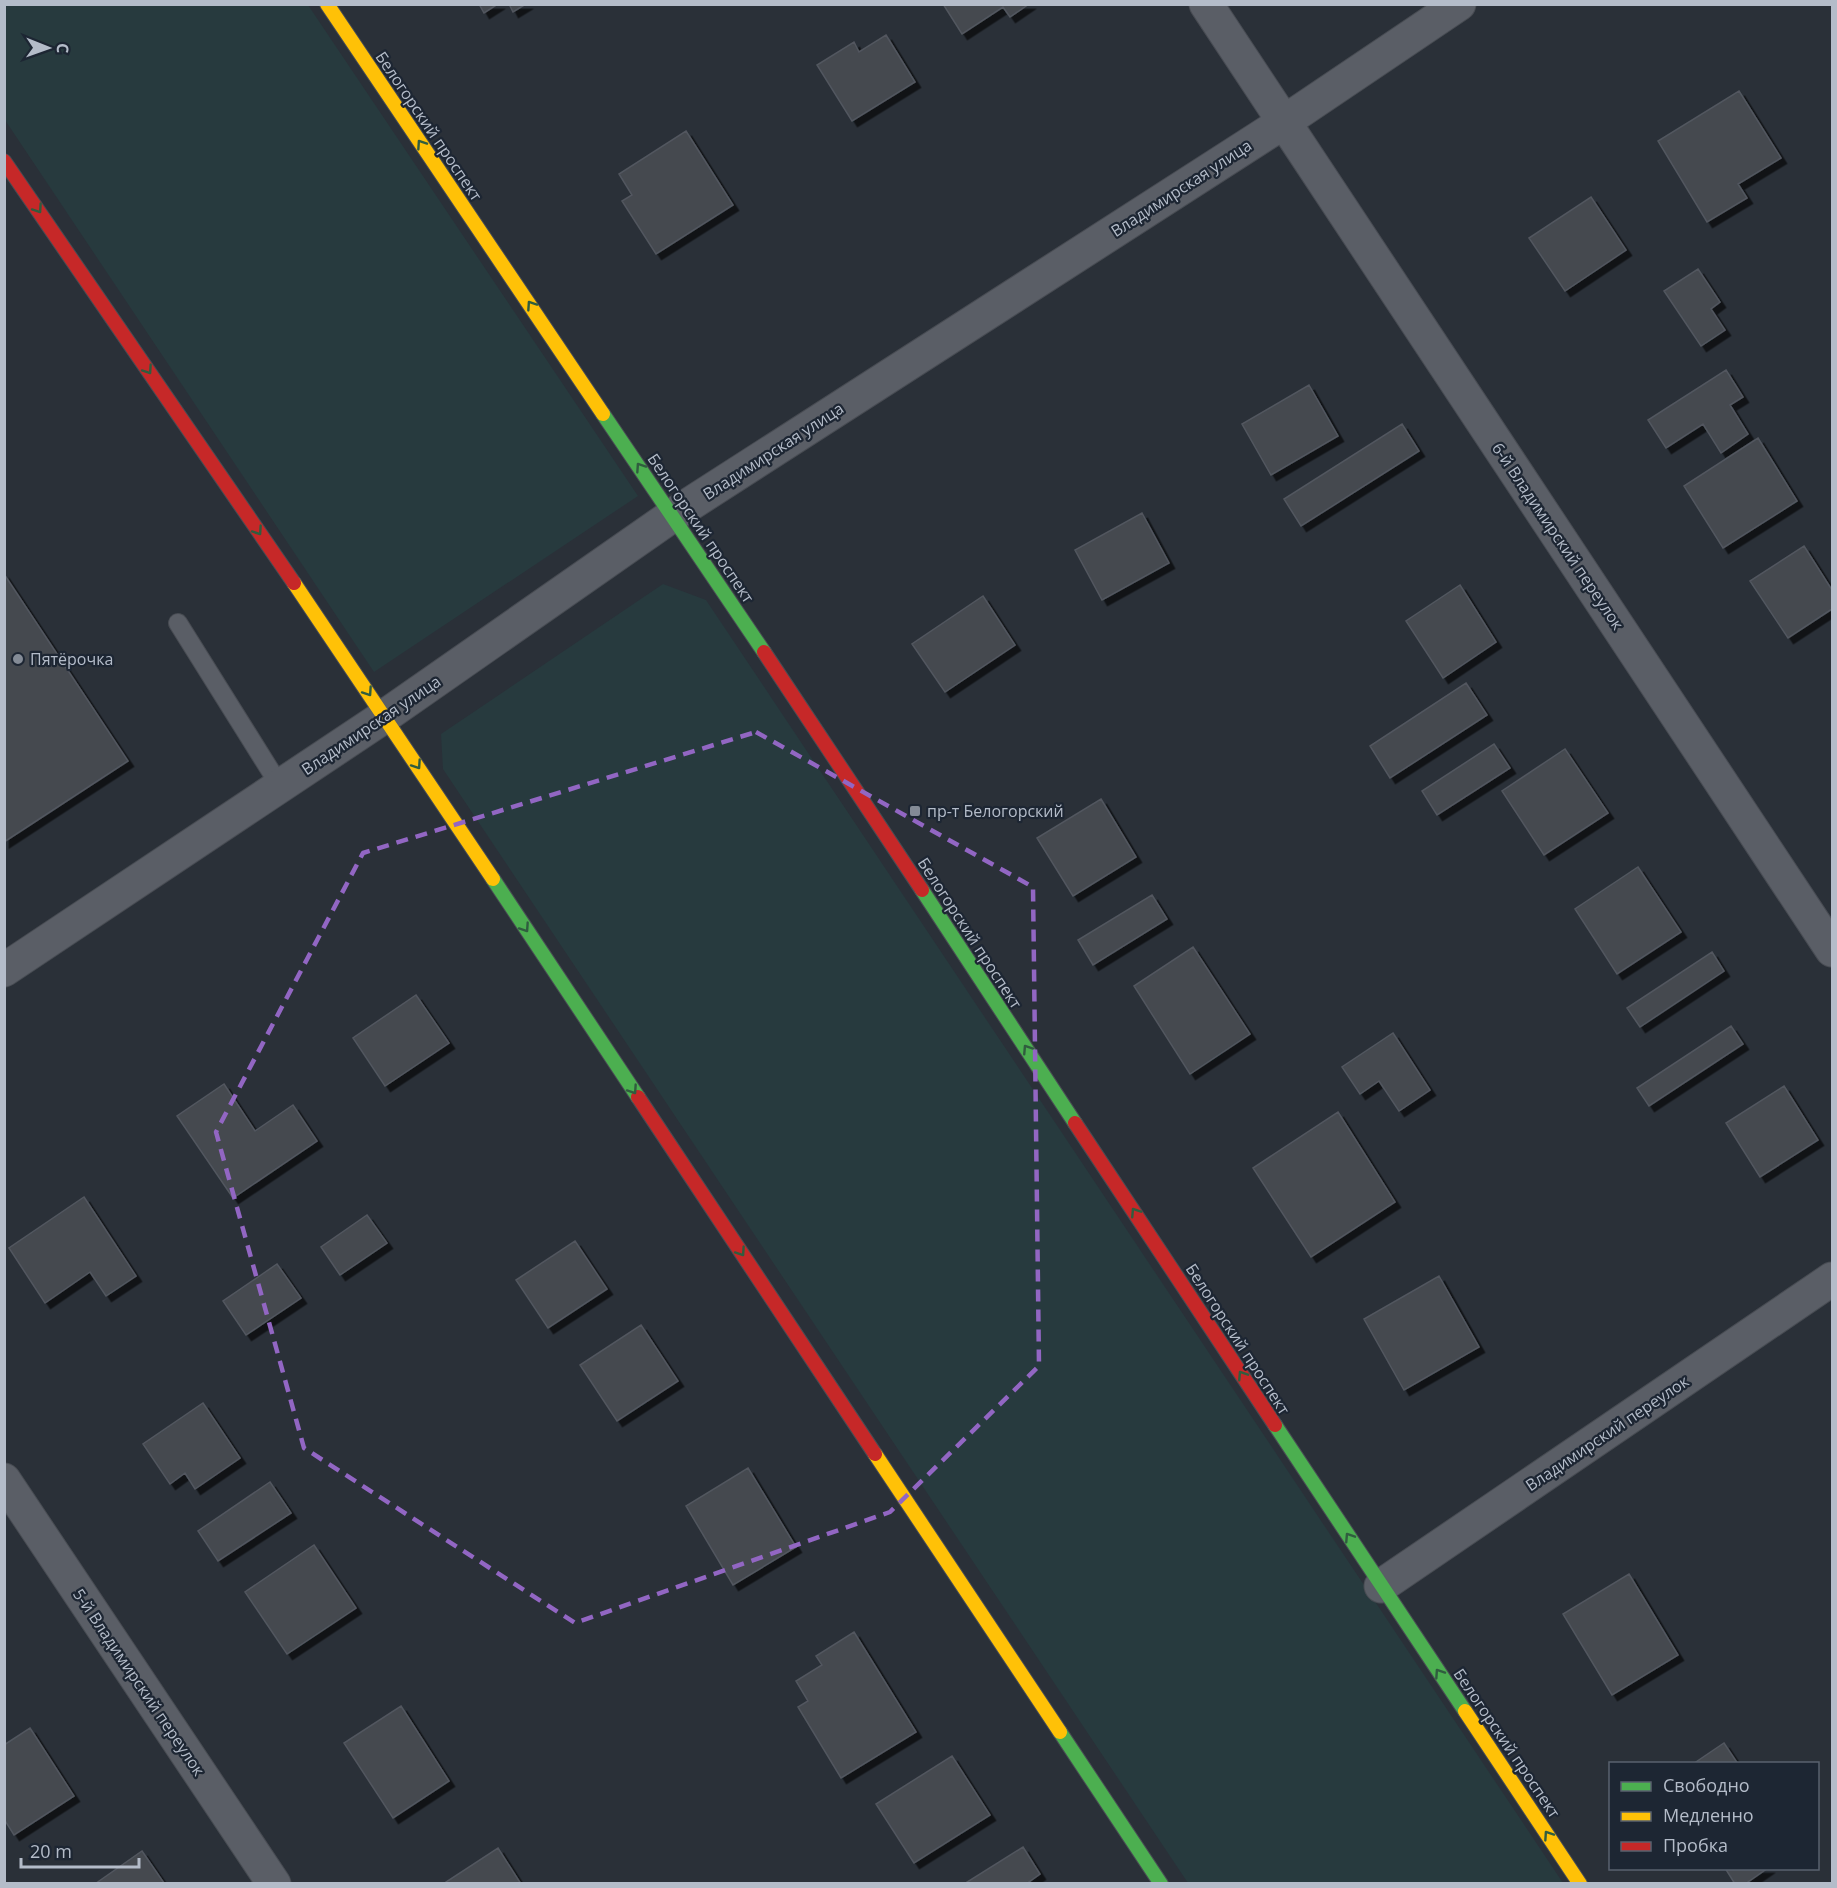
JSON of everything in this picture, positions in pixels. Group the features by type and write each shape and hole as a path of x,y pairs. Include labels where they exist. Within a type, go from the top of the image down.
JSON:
{"street":[{"name":"Белогорский проспект","path":"327,4 673,515 1581,1884"},
{"name":"6-й Владимирский переулок","path":"1206,4 1833,950"},
{"name":"Владимирская улица","path":"4,970 385,717 673,515 1284,122 1459,4"},
{"path":"4,161 385,717 1161,1884"},
{"name":"Владимирский переулок","path":"1382,1586 1833,1279"},
{"name":"5-й Владимирский переулок","path":"4,1480 274,1884"}],"lane":[{"path":"178,623 280,786"}],"highlighted area":[{"path":"756,732 1033,887 1039,1366 890,1512 575,1623 304,1448 216,1132 363,853"}],"green space":[{"path":"4,5 308,5 638,496 374,672 5,120"},
{"path":"663,584 706,600 1563,1883 1188,1883 443,769 441,734"}],"building":[{"path":"479,4 498,4 484,13"},
{"path":"509,4 526,4 513,12"},
{"path":"943,4 1029,4 1010,17 1003,7 962,34"},
{"path":"886,35 915,82 852,121 817,65 854,42 859,52"},
{"path":"1739,91 1781,158 1738,184 1747,198 1707,222 1658,141"},
{"path":"686,131 733,205 656,254 622,201 632,195 619,174"},
{"path":"1591,197 1626,250 1565,291 1529,238"},
{"path":"1698,269 1720,302 1711,309 1725,330 1701,346 1664,291"},
{"path":"1726,370 1743,397 1730,405 1748,434 1721,453 1703,424 1666,448 1648,420"},
{"path":"1309,385 1338,436 1271,475 1242,424"},
{"path":"1402,424 1419,451 1301,526 1284,499"},
{"path":"1758,438 1797,501 1723,548 1684,486"},
{"path":"1142,513 1169,563 1102,600 1075,550"},
{"path":"1804,546 1832,590 1832,609 1788,638 1750,581"},
{"path":"4,574 128,761 4,842"},
{"path":"1460,585 1496,642 1443,678 1406,621"},
{"path":"983,596 1015,645 945,692 912,644"},
{"path":"1466,683 1487,715 1390,778 1370,746"},
{"path":"1494,744 1510,768 1437,815 1422,791"},
{"path":"1565,749 1608,813 1544,855 1502,791"},
{"path":"1101,799 1136,857 1073,896 1037,838"},
{"path":"1638,867 1681,932 1617,974 1575,909"},
{"path":"1152,895 1167,919 1093,965 1078,940"},
{"path":"1193,947 1250,1034 1190,1074 1134,986"},
{"path":"1712,952 1724,971 1640,1027 1627,1008"},
{"path":"416,995 449,1043 385,1086 353,1038"},
{"path":"1731,1026 1743,1044 1649,1106 1637,1088"},
{"path":"1393,1033 1430,1090 1399,1111 1379,1081 1360,1094 1342,1067"},
{"path":"224,1084 255,1131 293,1105 317,1141 233,1198 177,1116"},
{"path":"1784,1086 1818,1140 1760,1177 1726,1123"},
{"path":"1338,1112 1395,1202 1311,1257 1253,1168"},
{"path":"84,1197 136,1276 106,1296 90,1272 45,1303 9,1248"},
{"path":"367,1215 387,1243 340,1275 321,1247"},
{"path":"575,1241 607,1289 548,1328 516,1280"},
{"path":"277,1264 301,1298 246,1335 223,1301"},
{"path":"1439,1276 1479,1347 1404,1390 1364,1319"},
{"path":"641,1325 678,1381 617,1421 580,1365"},
{"path":"203,1403 240,1458 195,1489 185,1473 170,1484 143,1444"},
{"path":"748,1468 796,1547 733,1585 686,1506"},
{"path":"270,1482 291,1513 218,1561 198,1531"},
{"path":"314,1545 356,1608 287,1654 245,1592"},
{"path":"1629,1574 1678,1655 1612,1695 1563,1614"},
{"path":"854,1632 916,1732 841,1778 798,1707 808,1701 796,1681 822,1665 816,1656"},
{"path":"401,1706 449,1781 393,1818 344,1743"},
{"path":"30,1728 74,1796 14,1835 4,1819 4,1745"},
{"path":"1724,1743 1737,1762 1696,1762"},
{"path":"952,1756 990,1815 914,1863 876,1804"},
{"path":"1023,1847 1040,1874 1026,1884 964,1884"},
{"path":"498,1848 521,1884 447,1884 446,1882"},
{"path":"142,1851 164,1883 95,1884"},
{"path":"1726,1870 1765,1870 1745,1884 1735,1884"}],"traffic: fast":[{"path":"603,414 764,652"},
{"path":"493,879 638,1097"},
{"path":"922,890 1075,1123"},
{"path":"1275,1425 1465,1711"},
{"path":"1060,1732 1161,1884"}],"traffic: slow":[{"path":"327,4 603,414"},
{"path":"294,583 493,879"},
{"path":"875,1454 1060,1732"},
{"path":"1465,1711 1580,1884"}],"traffic: jam":[{"path":"4,161 294,583"},
{"path":"764,652 922,890"},
{"path":"638,1097 875,1454"},
{"path":"1075,1123 1275,1425"}],"place":[{"name":"Пятёрочка","path":"18,659"},
{"name":"пр-т Белогорский","path":"915,811"}]}
